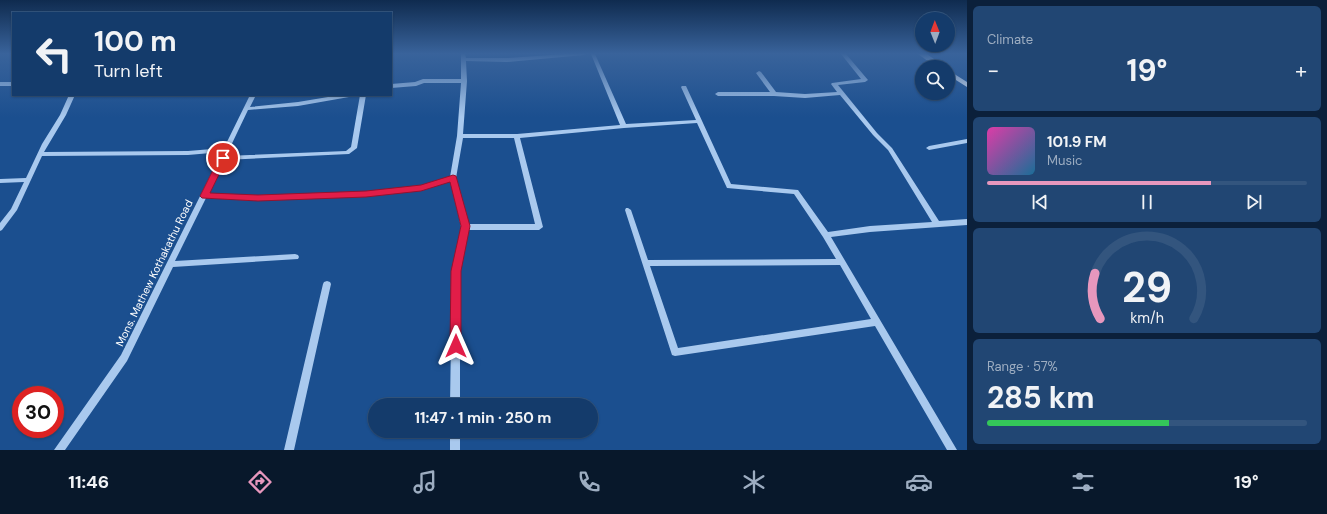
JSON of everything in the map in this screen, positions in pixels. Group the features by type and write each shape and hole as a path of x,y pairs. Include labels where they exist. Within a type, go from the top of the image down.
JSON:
{"main road":[{"path":"955,77 967,86"}],"street":[{"path":"455,398 456,271 465,226 453,178 460,136 464,75"},
{"path":"602,75 624,126"},
{"path":"760,75 774,94"},
{"path":"861,75 865,80 834,84 874,134 890,149 937,224"},
{"path":"392,86 416,84 423,81 464,81"},
{"path":"0,90 3,84"},
{"path":"684,87 729,186 796,192 826,235 952,450"},
{"path":"718,94 774,94 805,96 842,94"},
{"path":"0,228 14,210 40,154 63,116 72,96"},
{"name":"Mons. Mathew Kothakathu Road","path":"58,450 124,358 205,196 252,96"},
{"path":"246,109 298,104 343,96"},
{"path":"223,158 347,154 354,148 363,96"},
{"path":"460,136 517,136 624,126 700,121"},
{"path":"465,226 539,227 517,136"},
{"path":"929,148 967,141"},
{"path":"40,154 188,153 227,150"},
{"path":"205,196 258,198 366,194 421,188 453,178"},
{"path":"0,181 28,180"},
{"path":"628,210 675,352 877,322"},
{"path":"826,235 870,229 967,222"},
{"path":"171,264 294,257"},
{"path":"645,262 842,262"},
{"path":"289,450 327,284"},
{"path":"455,438 455,450"}],"route":[{"path":"223,158 205,196 258,198 366,194 421,188 453,178 465,226 456,271 456,346"}]}
